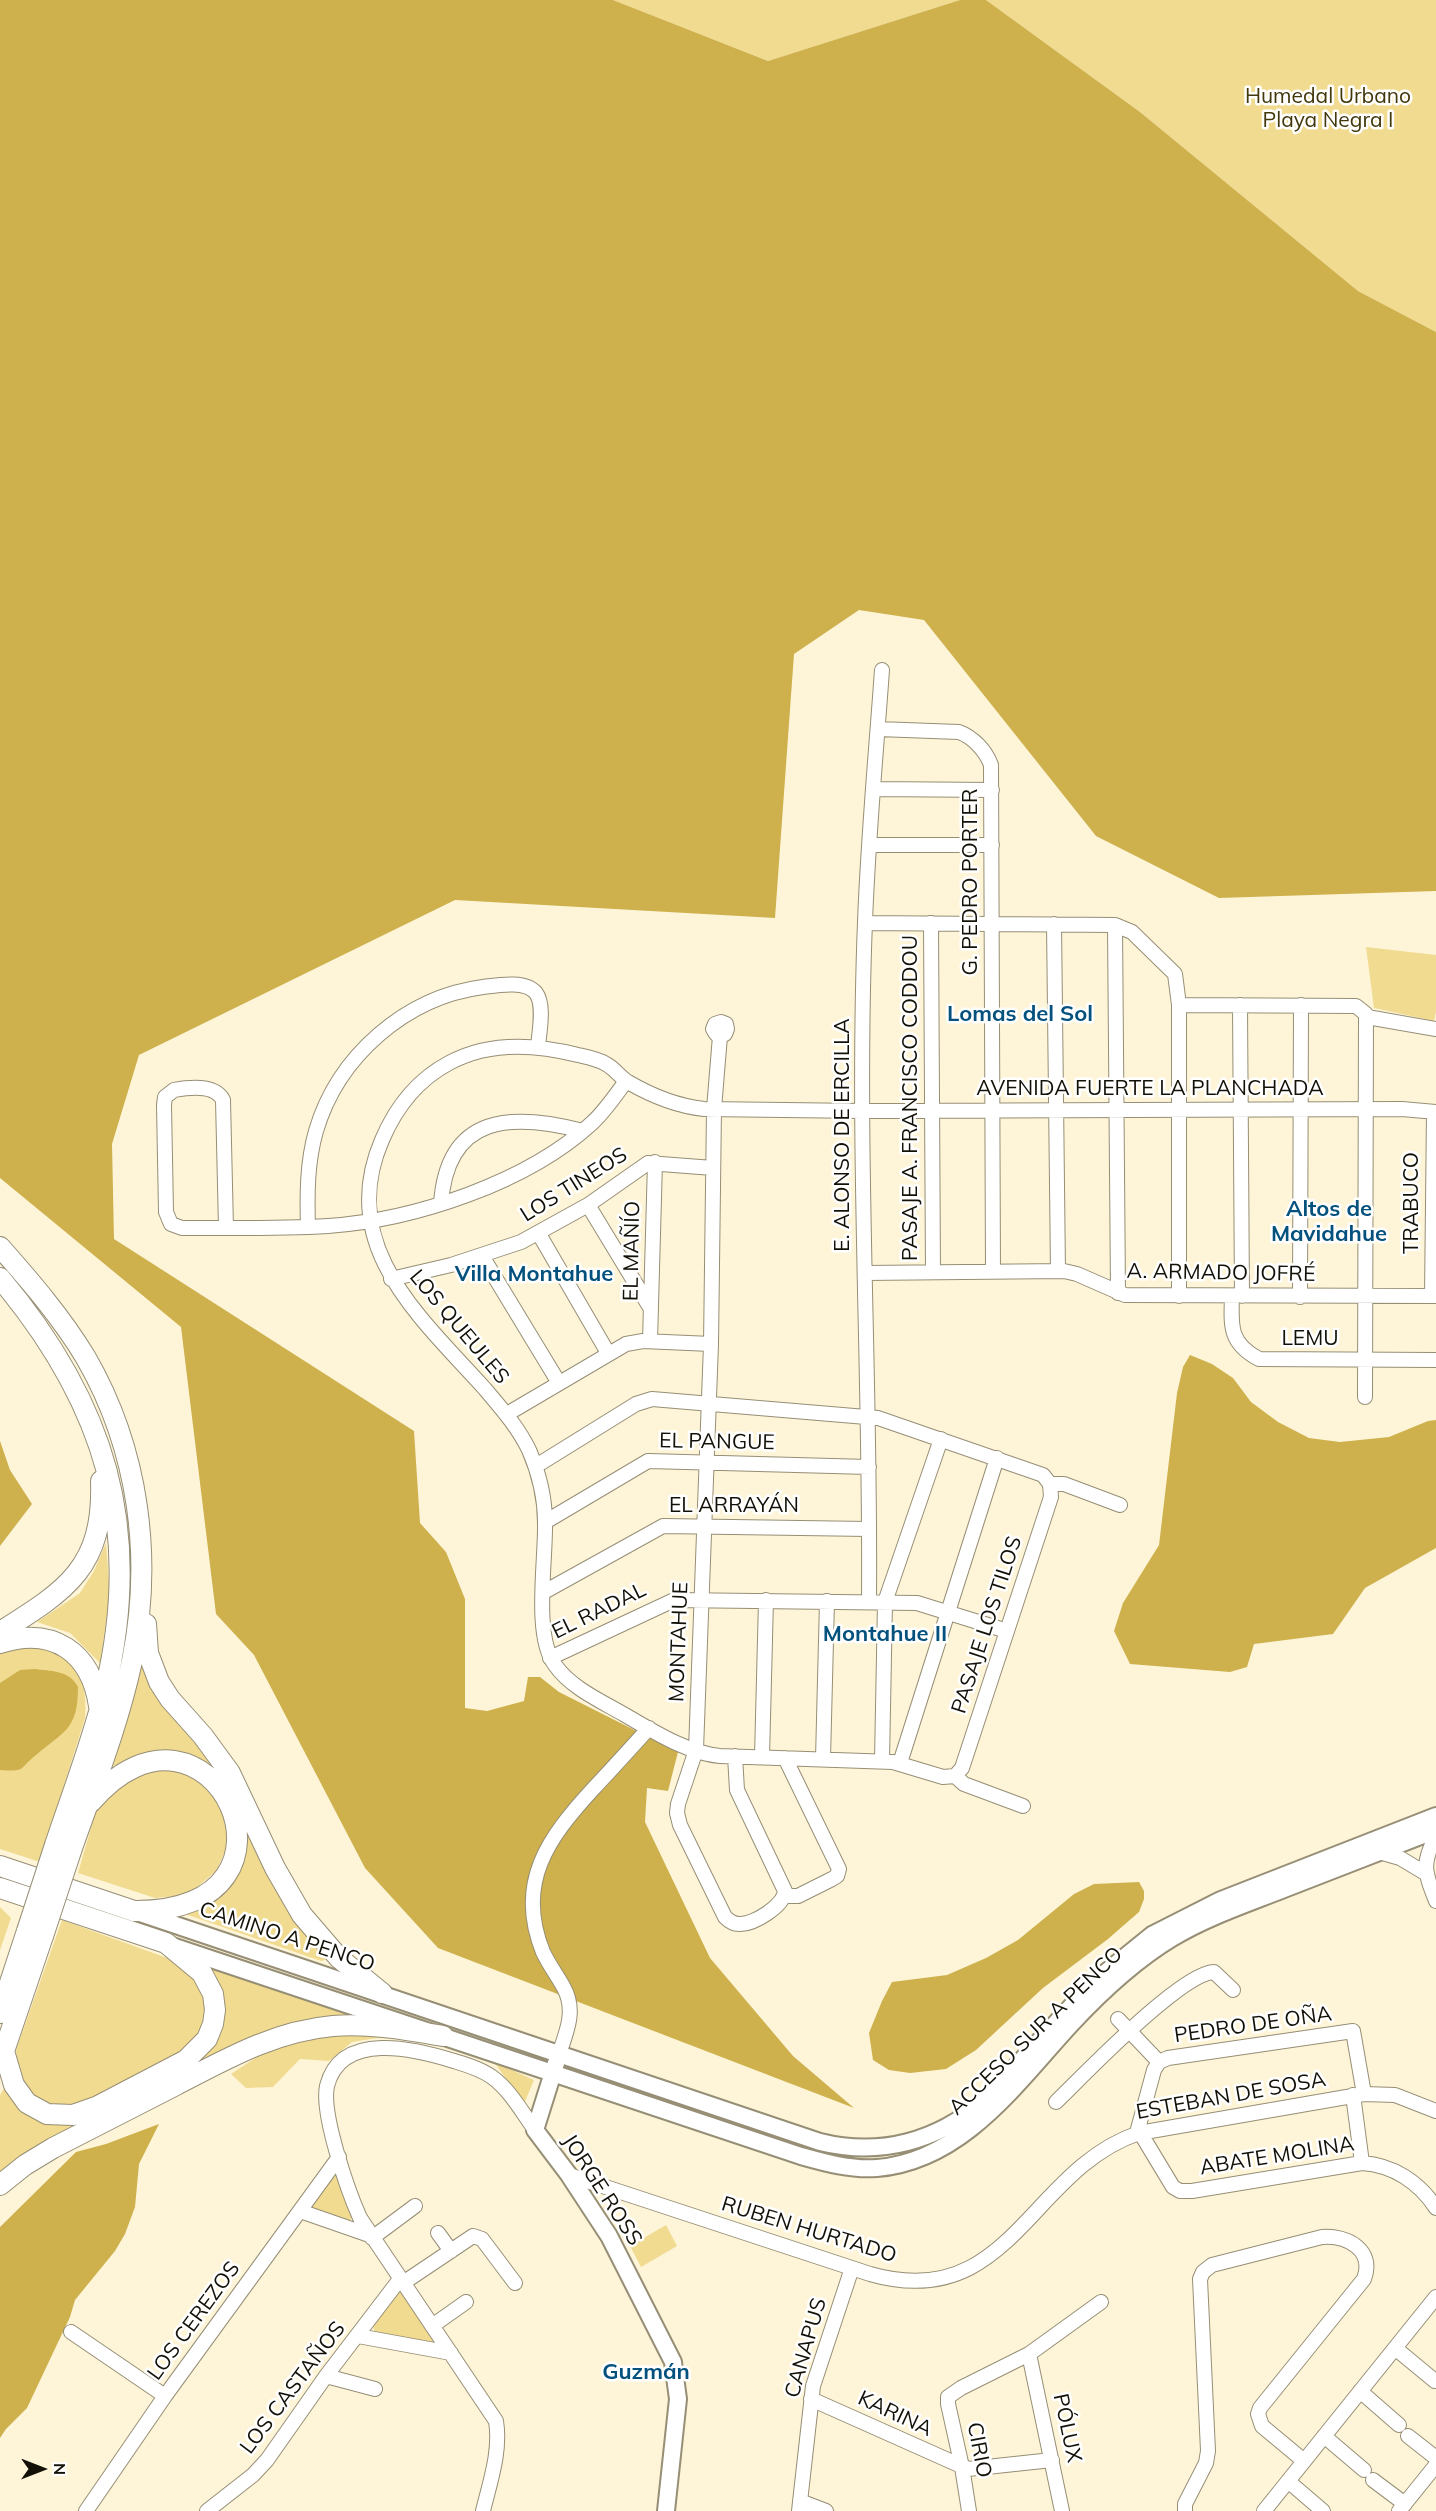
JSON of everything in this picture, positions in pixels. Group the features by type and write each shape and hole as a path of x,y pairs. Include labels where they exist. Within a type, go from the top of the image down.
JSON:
{"highway":[{"path":"0,1247 57,1315 85,1357 105,1397 126,1451 140,1523 148,1653 159,1682 230,1773 275,1868 302,1915 339,1958 382,1993"},
{"path":"0,1278 59,1357 93,1425 110,1481 120,1556 117,1627 100,1711 63,1848 35,1933 2,2057 22,2098 39,2110 56,2115 73,2115 88,2110 186,2060 202,2046 211,2032 214,2017 213,1994 198,1969 166,1943"},
{"path":"0,1632 41,1606 65,1587 81,1568 93,1546 100,1522 102,1497 99,1458 93,1425"},
{"path":"86,1809 123,1696 136,1636 142,1583"},
{"path":"0,1643 20,1638 38,1638 56,1642 71,1651 83,1663 92,1679 100,1711"},
{"path":"63,1848 86,1809 107,1785 126,1772 145,1764 166,1762 192,1766 208,1775 222,1788 231,1804 237,1830 235,1850 229,1869 217,1886 200,1899 182,1906 134,1911"},
{"name":"CAMINO A PENCO","path":"0,1866 134,1911"},
{"name":"CAMINO A PENCO","path":"0,1888 166,1943"},
{"path":"0,2013 5,1991 35,1933"},
{"path":"0,2185 25,2165 53,2148 230,2057 276,2038 313,2029 351,2025 389,2027 443,2036"}],"main road":[{"name":"ACCESO SUR A PENCO","path":"559,2054 827,2144 863,2148 905,2144 944,2129 984,2101 1094,1982 1152,1935 1221,1900 1436,1816"},
{"name":"ACCESO SUR A PENCO","path":"553,2073 817,2161 865,2168 901,2164 939,2149 973,2126 993,2109 1073,2022 1118,1978 1170,1939 1206,1919 1436,1830"},
{"name":"CAMINO A PENCO","path":"134,1911 559,2054"},
{"name":"CAMINO A PENCO","path":"166,1943 553,2073"},
{"path":"535,2130 559,2054"},
{"name":"JORGE ROSS","path":"535,2130 569,2175 609,2236 673,2362 678,2399 666,2511"}],"street":[{"name":"E. ALONSO DE ERCILLA","path":"868,1601 869,1467 864,1112 865,923 882,670"},
{"name":"G. PEDRO PORTER","path":"878,729 954,731 968,735 990,761 993,923 993,1271"},
{"path":"874,789 992,790"},
{"path":"870,845 992,845"},
{"path":"865,923 1115,926 1127,929 1136,936 1175,974 1179,1005 1179,1296"},
{"name":"PASAJE A. FRANCISCO CODDOU","path":"932,923 933,1272"},
{"path":"1054,924 1058,1271"},
{"path":"1115,926 1118,1293"},
{"path":"308,1227 309,1164 320,1118 333,1091 349,1067 389,1026 427,1004 456,993 496,985 522,986 535,992 539,1000 538,1047"},
{"path":"1179,1005 1356,1006 1364,1011 1367,1017 1365,1397"},
{"name":"LEMU","path":"1240,1005 1237,1296 1232,1333 1247,1352 1259,1359 1436,1360"},
{"path":"1300,1297 1301,1005"},
{"path":"1367,1017 1436,1029"},
{"name":"MONTAHUE","path":"559,2054 570,2022 569,2003 538,1938 533,1910 535,1878 542,1856 561,1825 649,1728 696,1750 711,1344 714,1109 720,1036"},
{"name":"LOS QUEULES","path":"649,1728 580,1689 559,1671 550,1658 543,1634 545,1522 543,1494 536,1466 507,1414 405,1299 391,1279 377,1251 370,1220 371,1182 377,1152 394,1115 416,1087 435,1071 464,1056 501,1047 538,1047 570,1053 607,1064 627,1081 678,1105 714,1109 864,1112"},
{"path":"226,1228 224,1103 219,1094 207,1088 174,1090 164,1101 166,1212 171,1224 182,1228 226,1228 308,1227 370,1220 441,1204 521,1170 584,1131 601,1114 627,1081"},
{"name":"AVENIDA FUERTE LA PLANCHADA","path":"864,1112 1116,1109 1402,1109 1435,1112"},
{"name":"TRABUCO","path":"1434,1296 1435,1112"},
{"path":"441,1204 443,1181 451,1160 468,1140 481,1130 497,1123 523,1120 584,1131"},
{"name":"LOS TINEOS","path":"391,1279 482,1256 539,1234 588,1205 645,1165 655,1162 713,1168"},
{"name":"EL MAÑÍO","path":"651,1341 655,1162"},
{"path":"588,1205 651,1309"},
{"path":"539,1234 608,1353"},
{"path":"482,1256 559,1383"},
{"name":"A. ARMADO JOFRÉ","path":"865,1273 1058,1271 1073,1273 1118,1293 1179,1296 1434,1296"},
{"path":"507,1414 626,1344 651,1341 711,1344"},
{"path":"536,1466 644,1400 888,1420 1040,1474 1050,1484 1064,1484 1120,1504"},
{"path":"882,1761 885,1602 941,1439"},
{"path":"900,1763 997,1458"},
{"name":"EL PANGUE","path":"545,1522 642,1463 652,1461 869,1467"},
{"name":"PASAJE LOS TILOS","path":"955,1776 962,1768 1007,1631 1050,1497 1050,1484"},
{"name":"EL ARRAYÁN","path":"544,1592 658,1527 668,1525 869,1529"},
{"name":"EL RADAL","path":"550,1658 668,1601 702,1598 917,1603 1007,1631"},
{"path":"762,1757 766,1600"},
{"path":"823,1759 827,1601"},
{"path":"735,1756 737,1790 783,1882 785,1896 778,1906 746,1923 735,1924 725,1917 677,1813 696,1750 709,1754 735,1756 900,1763 943,1777 955,1776 964,1784 1023,1806"},
{"path":"785,1758 839,1869 837,1876 832,1880 798,1896 785,1896"},
{"path":"1436,1836 1428,1856 1425,1872 1436,1902"},
{"path":"1379,1852 1400,1858 1425,1872"},
{"path":"1056,2102 1129,2030 1174,1994 1209,1972 1218,1973 1233,1990"},
{"name":"PEDRO DE OÑA","path":"1118,2019 1159,2062"},
{"name":"PEDRO DE OÑA","path":"1139,2133 1139,2120 1154,2070 1159,2062 1168,2058 1353,2031 1358,2094"},
{"name":"JORGE ROSS","path":"339,2157 326,2105 326,2091 330,2077 344,2059 367,2049 402,2049 440,2056 482,2070 498,2081 535,2130"},
{"path":"1358,2094 1362,2163"},
{"name":"ESTEBAN DE SOSA","path":"1050,2196 1095,2157 1122,2139 1139,2133 1358,2094 1395,2095 1436,2111"},
{"name":"ABATE MOLINA","path":"1139,2133 1170,2183 1176,2189 1186,2192 1362,2163 1388,2168 1405,2176 1421,2189 1436,2208"},
{"path":"339,2157 351,2198 370,2236 496,2421 498,2435 495,2456 483,2511"},
{"name":"LOS CEREZOS","path":"86,2511 165,2396 339,2157"},
{"name":"RUBEN HURTADO","path":"569,2175 882,2278 907,2282 932,2281 955,2276 976,2266 997,2251 1050,2196"},
{"path":"370,2236 415,2206"},
{"path":"300,2211 370,2236"},
{"path":"438,2233 451,2251"},
{"name":"LOS CASTAÑOS","path":"207,2511 260,2467 326,2376 402,2281 473,2236 482,2239 515,2283"},
{"path":"1185,2511 1185,2504 1206,2463 1208,2451 1200,2279 1203,2272 1212,2265 1322,2237 1338,2237 1350,2241 1362,2252 1366,2267 1364,2279 1258,2414 1262,2426 1304,2461"},
{"name":"CANAPUS","path":"800,2506 816,2374 852,2268"},
{"path":"432,2326 466,2301"},
{"path":"1029,2354 1101,2302"},
{"path":"1264,2511 1434,2303"},
{"path":"71,2332 165,2396"},
{"path":"358,2336 451,2353"},
{"path":"1395,2348 1435,2381"},
{"name":"CIRIO","path":"969,2511 948,2397 961,2388 1029,2354"},
{"name":"PÓLUX","path":"1029,2354 1062,2511"},
{"path":"326,2376 375,2389"},
{"path":"1360,2391 1436,2457"},
{"name":"KARINA","path":"812,2398 962,2467"},
{"path":"1324,2436 1402,2507 1436,2465"},
{"path":"962,2467 975,2469 1052,2460"},
{"path":"1288,2481 1323,2511"},
{"path":"800,2506 826,2511"}],"green space":[{"path":"613,0 960,0 768,61"},
{"name":"Humedal Urbano Playa Negra I","path":"986,0 1436,0 1436,332 1358,291 1140,112"},
{"path":"1366,947 1436,955 1434,1021 1374,1008"},
{"path":"106,1543 110,1596 100,1663 70,1633 37,1622 80,1593 94,1571"},
{"path":"38,1644 71,1661 80,1675 85,1693 85,1718 40,1862 0,1849 0,1650"},
{"path":"140,1660 226,1781 198,1760 166,1751 142,1754 113,1766"},
{"path":"161,1769 193,1774 221,1802 228,1844 217,1870 188,1895 155,1898 78,1873 97,1807 120,1783"},
{"path":"245,1818 301,1929 324,1955 325,1960 321,1961 185,1914 211,1901 227,1883 238,1855"},
{"path":"0,1907 11,1918 0,1950"},
{"path":"62,1920 170,1959 193,1973 209,2002 198,2043 87,2102 63,2108 38,2102 19,2077 16,2050"},
{"path":"204,1964 353,2016 307,2020 278,2027 237,2044 185,2071 211,2047"},
{"path":"338,2032 405,2039 377,2038 352,2042 329,2061 300,2059 273,2087 246,2088 231,2074 266,2051"},
{"path":"494,2062 534,2080 524,2104"},
{"path":"4,2088 81,2119 82,2122 0,2175 0,2095"},
{"path":"339,2173 352,2217 349,2223 313,2208 310,2204 334,2174"},
{"path":"666,2225 677,2246 641,2267 630,2246"},
{"path":"404,2292 439,2343 437,2347 375,2335 373,2325 396,2293"}],"shaded area":[{"path":"0,0 613,0 768,61 960,0 986,0 1140,112 1358,291 1436,332 1436,891 1219,898 1096,836 924,620 859,610 794,654 775,918 455,900 139,1055 112,1144 114,1239 414,1431 420,1523 446,1552 465,1599 465,1708 487,1711 524,1701 528,1677 540,1677 559,1692 678,1752 668,1791 647,1788 645,1822 710,1958 793,2056 854,2108 438,1948 365,1868 254,1655 216,1614 181,1327 0,1178"},
{"path":"1190,1355 1212,1364 1233,1378 1251,1402 1278,1422 1309,1438 1340,1442 1389,1437 1436,1420 1436,1548 1365,1588 1333,1634 1254,1644 1247,1667 1230,1672 1130,1664 1114,1631 1123,1603 1159,1545 1177,1393 1183,1367"},
{"path":"0,1441 10,1470 32,1504 0,1546"},
{"path":"20,1670 59,1672 74,1681 78,1687 72,1721 62,1734 19,1770 0,1770 0,1683"},
{"path":"1139,1882 1144,1891 1144,1899 1139,1912 1108,1939 1043,1988 976,2050 946,2069 910,2073 889,2070 873,2060 869,2033 892,1982 947,1975 986,1958 1018,1940 1074,1894 1094,1884"},
{"path":"159,2124 139,2164 135,2207 125,2234 115,2251 75,2300 70,2317 27,2408 0,2438 0,2227 76,2152 106,2144"}],"district":[{"name":"Lomas del Sol","path":"1020,1014"},
{"name":"Altos de Mavidahue","path":"1329,1222"},
{"name":"Villa Montahue","path":"534,1274"},
{"name":"Montahue II","path":"885,1634"},
{"name":"Guzmán","path":"646,2372"}]}
